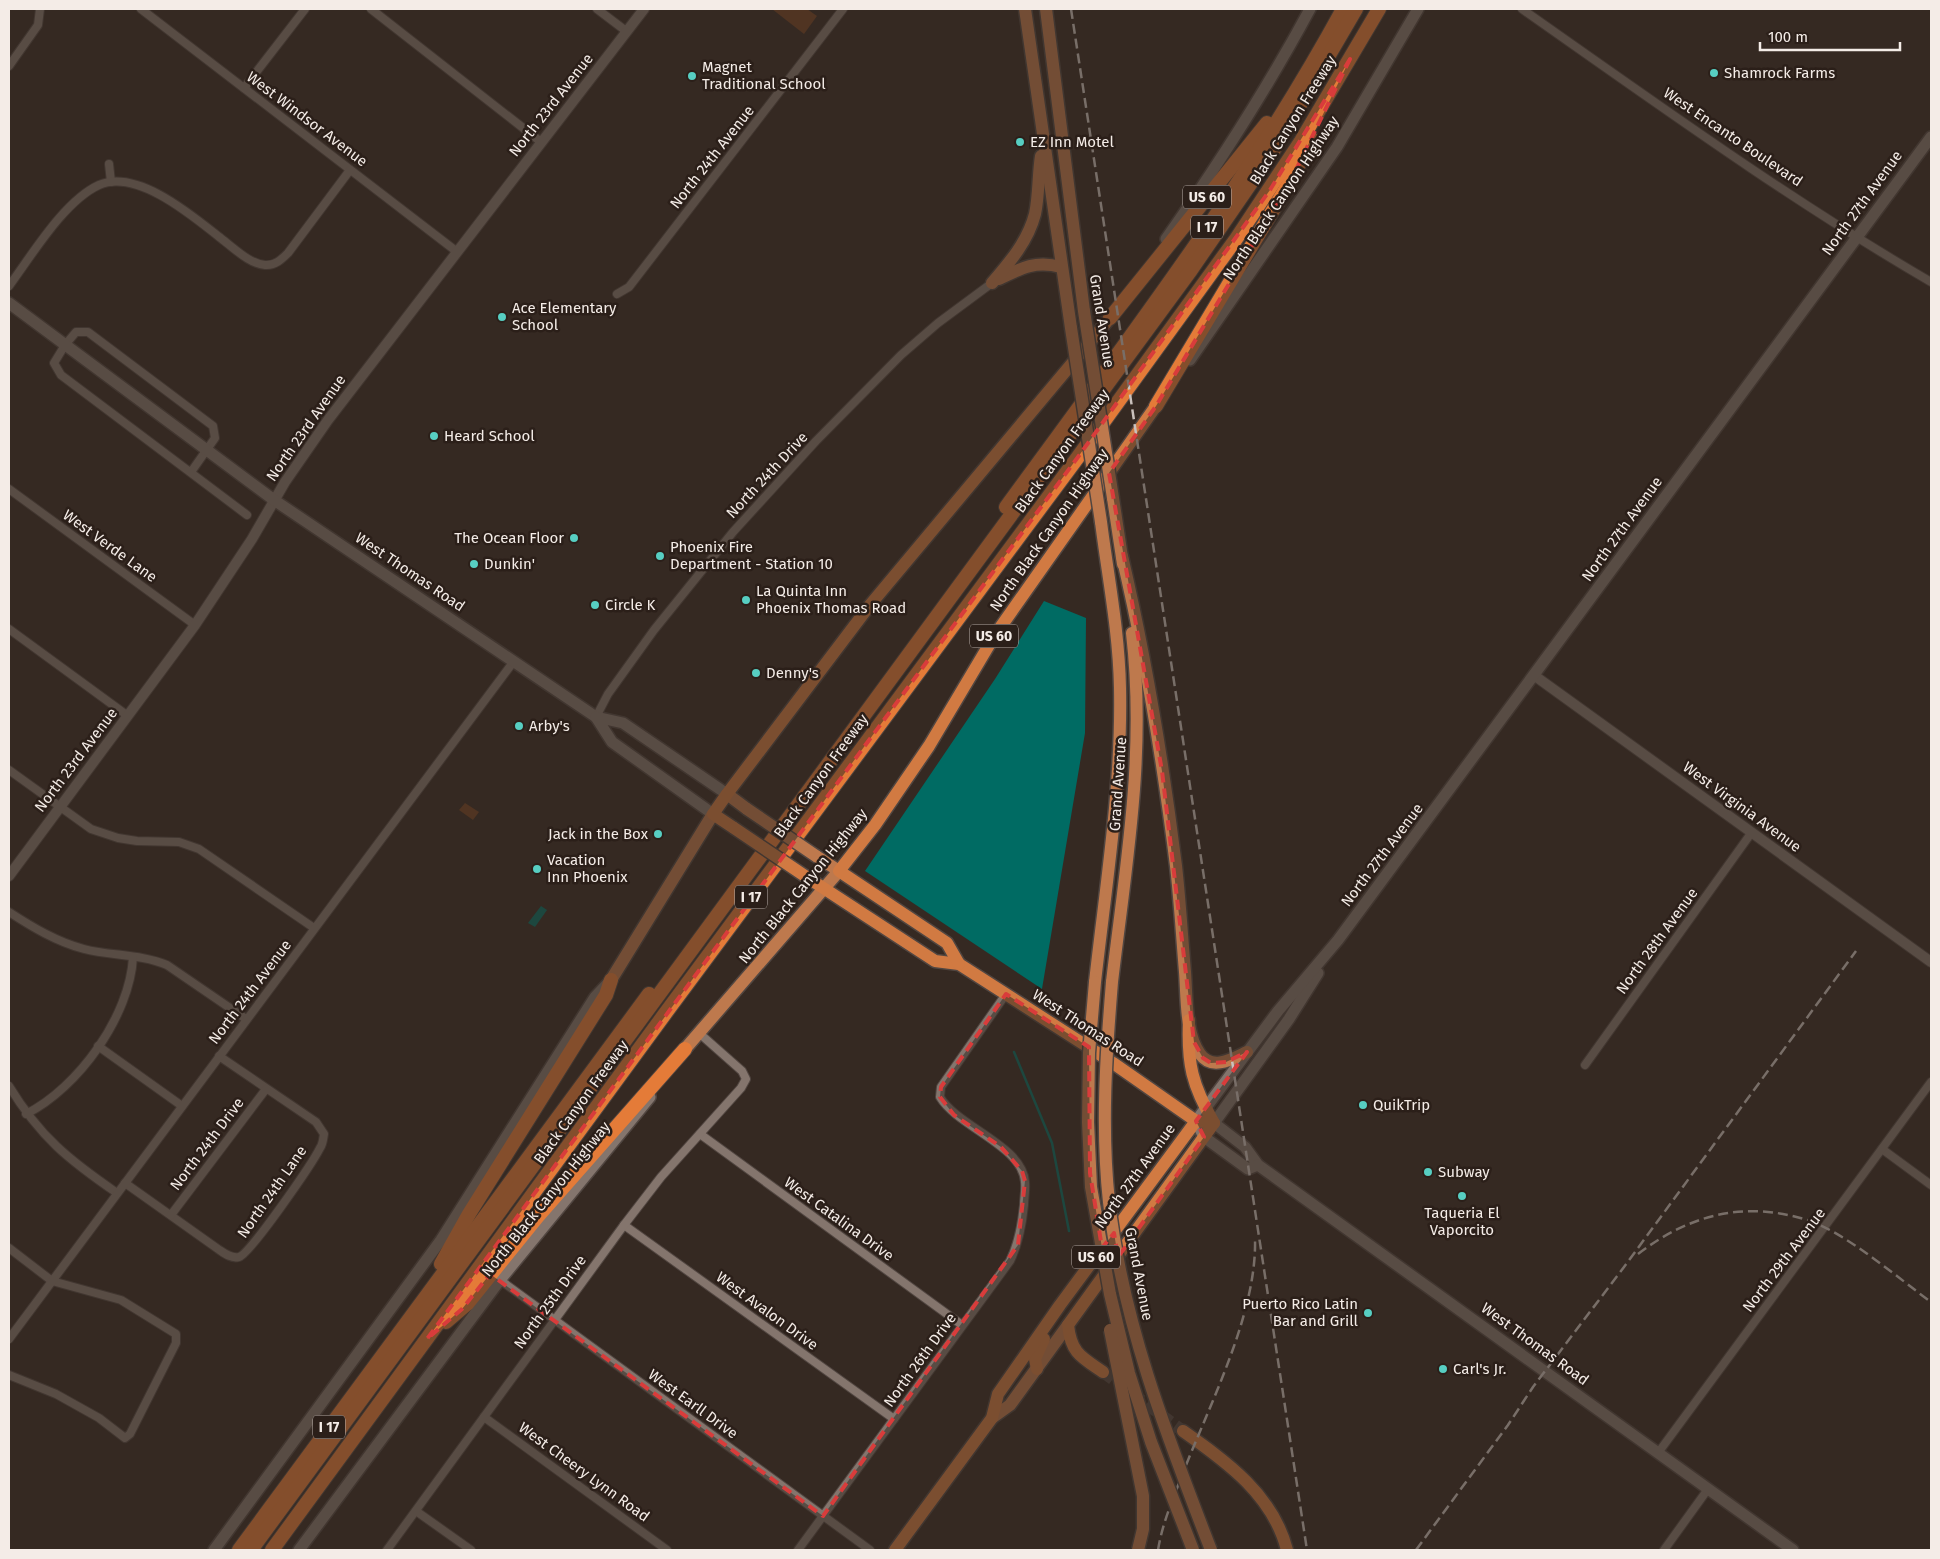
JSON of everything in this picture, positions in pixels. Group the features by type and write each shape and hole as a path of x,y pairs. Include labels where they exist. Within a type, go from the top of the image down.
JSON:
{"highway":[{"name":"Black Canyon Freeway","path":"239,1550 1053,443 1211,222 1305,76 1343,9"},
{"path":"251,1550 1218,232 1273,151 1356,9"},
{"name":"Black Canyon Freeway","path":"272,1550 664,1015 1090,441 1270,190 1379,9"},
{"path":"1156,406 1291,180 1350,60"},
{"name":"US 60","path":"713,814 870,606 1110,318 1305,76"},
{"name":"North Black Canyon Highway","path":"839,871 875,825 929,746 995,635 1156,406"},
{"name":"West Thomas Road","path":"713,814 824,890 934,961 959,964 1113,1063 1196,1121 1214,1123"},
{"name":"West Thomas Road","path":"839,871 947,943 959,964"},
{"path":"420,1303 461,1227 583,1033 606,995 611,980"},
{"path":"1189,1020 1188,1044 1194,1084 1214,1123"},
{"path":"427,1340 467,1304 538,1216 686,1049"},
{"name":"North 27th Avenue","path":"895,1550 992,1418 998,1394 1196,1121"},
{"name":"North 27th Avenue","path":"1068,1324 1214,1123"},
{"path":"1037,1368 1037,1353 1058,1317 1060,1306"},
{"path":"1068,1324 1070,1339 1075,1350 1103,1372"},
{"path":"1183,1431 1232,1467 1259,1494 1276,1521 1287,1550"}],"main road":[{"name":"Grand Avenue","path":"1025,9 1061,267 1101,522 1118,655 1120,718 1114,815 1094,982 1089,1053 1088,1122 1091,1187 1110,1294 1129,1373 1149,1435 1193,1550"},
{"name":"Grand Avenue","path":"1046,9 1084,311 1122,556 1136,671 1138,752 1134,803 1112,982 1106,1056 1105,1121 1109,1202 1120,1269 1150,1388 1210,1550"},
{"path":"1110,318 1223,158 1269,84 1310,9"},
{"name":"North Black Canyon Highway","path":"1156,406 1262,258 1337,147 1418,9"},
{"name":"North 27th Avenue","path":"1196,1121 1278,1011 1338,940 1535,676 1931,137"},
{"path":"992,283 1012,259 1030,228 1037,196 1043,139"},
{"path":"992,283 1034,264 1044,263 1061,267"},
{"name":"West Thomas Road","path":"9,303 274,500 596,717 623,723 839,871"},
{"path":"1122,556 1139,625 1168,806 1179,899 1189,1020 1197,1049 1208,1061 1221,1063 1247,1052"},
{"name":"West Thomas Road","path":"596,717 612,742 713,814"},
{"path":"214,1550 436,1246 594,997 611,980 713,814"},
{"name":"North Black Canyon Highway","path":"299,1550 500,1280 640,1110 699,1033 839,871"},
{"name":"North 27th Avenue","path":"1214,1123 1289,1019 1338,940"},
{"name":"West Thomas Road","path":"1196,1121 1204,1137 1248,1169 1258,1165"},
{"name":"West Thomas Road","path":"1214,1123 1245,1147 1258,1165 1793,1550"},
{"path":"1091,1187 1093,1245 1143,1496 1143,1529 1138,1550"},
{"name":"North 27th Avenue","path":"992,1418 1010,1405 1068,1324"}],"street":[{"path":"9,66 33,33 39,20 40,9"},
{"name":"West Windsor Avenue","path":"141,9 456,251"},
{"path":"244,88 305,9"},
{"path":"371,9 541,142"},
{"path":"597,9 626,31"},
{"name":"North 23rd Avenue","path":"9,876 195,625 252,539 274,500 328,420 456,251 644,9"},
{"name":"North 24th Avenue","path":"617,294 629,287 843,9"},
{"name":"West Encanto Boulevard","path":"1522,9 1856,238 1931,282"},
{"path":"109,164 111,182"},
{"path":"9,286 68,207 91,189 111,182 143,187 167,199 239,253 258,263 272,265 288,253 350,170"},
{"name":"North 24th Drive","path":"596,717 608,694 654,630 752,511 816,441 901,355 938,323 992,283"},
{"path":"191,472 215,438 213,426 88,332 76,332 65,344 54,364 61,375 247,515"},
{"name":"West Verde Lane","path":"9,489 195,625"},
{"path":"9,629 128,716"},
{"name":"North 24th Avenue","path":"9,1340 218,1056 514,661"},
{"name":"West Virginia Avenue","path":"1535,676 1931,962"},
{"path":"9,770 91,829 118,838 137,841 179,842 199,849 314,928"},
{"name":"North 28th Avenue","path":"1585,1065 1752,832"},
{"path":"9,912 30,926 85,950 133,958 154,959 167,965 246,1020"},
{"path":"26,1114 55,1095 72,1080 98,1046 125,998 133,958"},
{"name":"North 26th Drive","path":"798,1550 1010,1260 1018,1245 1026,1181 1022,1171 1001,1147 954,1115 940,1097 941,1087 1006,994"},
{"name":"North 25th Drive","path":"387,1550 624,1224 661,1177 741,1088 746,1079 742,1071 699,1033"},
{"path":"98,1046 182,1106"},
{"path":"218,1056 266,1089"},
{"name":"North 29th Avenue","path":"1658,1453 1931,1082"},
{"path":"9,1086 26,1114 61,1152 117,1194"},
{"name":"North 24th Drive","path":"171,1215 266,1089"},
{"name":"North 24th Lane","path":"171,1215 218,1249 233,1257 247,1252 310,1164 320,1148 324,1134 316,1122 266,1089"},
{"name":"West Catalina Drive","path":"700,1134 962,1325"},
{"path":"1882,1149 1931,1185"},
{"path":"125,1183 171,1215"},
{"name":"West Avalon Drive","path":"624,1224 894,1419"},
{"path":"9,1248 52,1280 99,1292 120,1300 176,1334 176,1343 130,1434 125,1438 98,1418 56,1394 9,1375"},
{"name":"West Earll Drive","path":"500,1280 870,1550"},
{"name":"West Cheery Lynn Road","path":"484,1416 667,1550"},
{"path":"1664,1550 1708,1489"},
{"path":"416,1511 471,1550"}],"highlighted area":[{"path":"1350,59 1291,180 1156,406 1109,473 1162,771 1194,1042 1203,1058 1211,1063 1226,1062 1247,1052 1196,1121 1204,1137 1131,1239 1118,1257 1114,1233 1102,1248 1090,1173 1089,1047 1006,994 941,1087 940,1097 954,1115 1001,1147 1022,1171 1025,1181 1018,1245 823,1516 490,1274 462,1309 427,1339 1078,457 1270,190"}],"shaded area":[{"path":"772,9 807,9 817,16 804,34"},
{"path":"465,803 479,812 473,820 459,810"}],"water":[{"path":"1044,601 1086,618 1085,733 1042,989 865,871 995,679"},
{"path":"541,906 547,910 535,927 528,923"}],"waterway":[{"path":"1014,1052 1052,1143 1069,1231"}],"tunnel":[{"path":"1103,1372 1183,1431"}],"railway":[{"path":"1071,9 1307,1550"},
{"path":"1416,1550 1508,1425 1533,1387 1624,1267 1856,951"},
{"path":"1638,1254 1677,1229 1718,1215 1761,1211 1784,1214 1807,1220 1838,1234 1871,1256 1931,1302"},
{"path":"1158,1550 1171,1504 1240,1329 1254,1268 1255,1239"}],"place":[{"name":"Shamrock Farms","path":"1714,73"},
{"name":"Magnet Traditional School","path":"692,76"},
{"name":"EZ Inn Motel","path":"1020,142"},
{"name":"Ace Elementary School","path":"502,317"},
{"name":"Heard School","path":"434,436"},
{"name":"The Ocean Floor","path":"574,538"},
{"name":"Phoenix Fire Department - Station 10","path":"660,556"},
{"name":"Dunkin'","path":"474,564"},
{"name":"La Quinta Inn Phoenix Thomas Road","path":"746,600"},
{"name":"Circle K","path":"595,605"},
{"name":"Denny's","path":"756,673"},
{"name":"Arby's","path":"519,726"},
{"name":"Jack in the Box","path":"658,834"},
{"name":"Vacation Inn Phoenix","path":"537,869"},
{"name":"QuikTrip","path":"1363,1105"},
{"name":"Subway","path":"1428,1172"},
{"name":"Taqueria El Vaporcito","path":"1462,1196"},
{"name":"Puerto Rico Latin Bar and Grill","path":"1368,1313"},
{"name":"Carl's Jr.","path":"1443,1369"}]}
